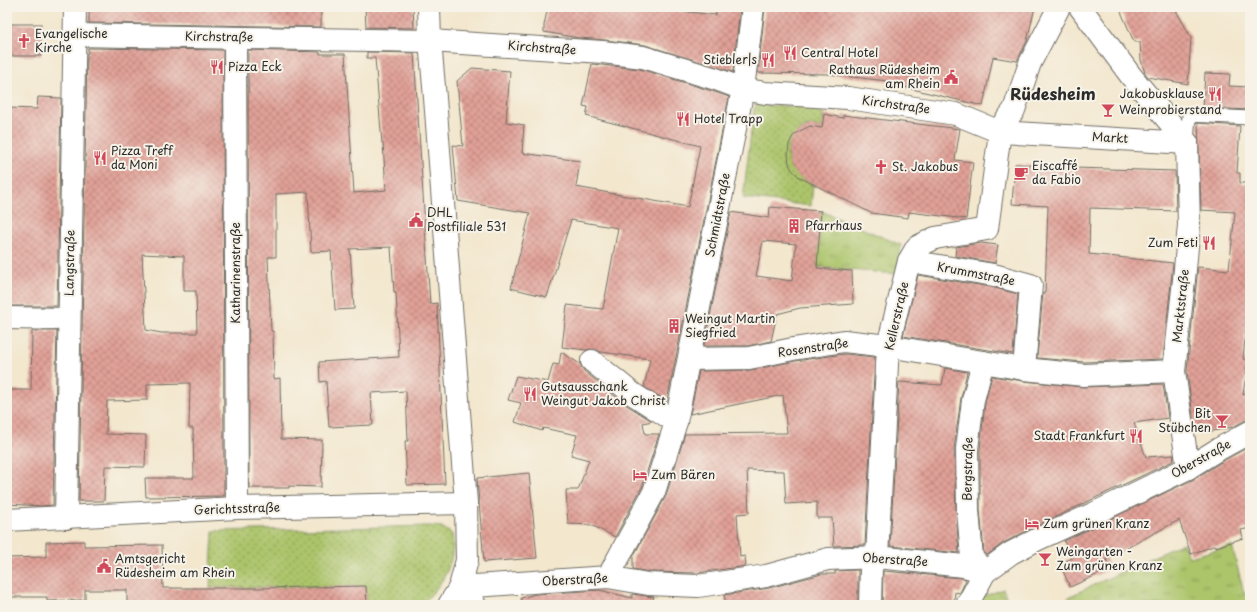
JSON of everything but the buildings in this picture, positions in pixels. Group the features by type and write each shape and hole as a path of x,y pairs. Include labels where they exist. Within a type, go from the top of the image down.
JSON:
{"street":[{"name":"Langstraße","path":"66,518 75,7"},
{"path":"428,7 466,503 467,560 454,596 475,605"},
{"name":"Schmidtstraße","path":"608,577 654,492 676,422 743,89 753,7"},
{"path":"1000,132 1004,123 1014,110 1030,63 1059,7"},
{"path":"1080,7 1131,76 1188,142"},
{"name":"Kirchstraße","path":"74,35 430,41 603,52 642,58 716,79 743,89 765,93 848,98 956,114 1000,132"},
{"name":"Katharinenstraße","path":"235,38 237,508"},
{"name":"Markt","path":"1000,132 1188,142"},
{"name":"Kellerstraße","path":"870,605 871,567 877,557 888,346 909,261 918,247 935,238 987,229 1000,132"},
{"name":"Marktstraße","path":"1188,142 1189,225 1174,371 1188,468"},
{"name":"Krummstraße","path":"909,261 994,275 1031,285 1024,369"},
{"path":"7,318 69,319"},
{"name":"Rosenstraße","path":"689,359 749,358 844,341 888,346 983,362"},
{"path":"592,361 633,394 676,422"},
{"path":"983,362 1024,369 1084,375 1174,371"},
{"name":"Bergstraße","path":"983,362 973,400 967,449 968,510 972,558 985,572"},
{"name":"Oberstraße","path":"454,596 608,577 648,584 698,586 766,576 828,559 877,557 964,566 985,572 1011,553 1188,468 1250,432"},
{"name":"Gerichtsstraße","path":"7,520 237,508 466,503"},
{"path":"967,605 985,572"}],"lane":[{"path":"1188,142 1189,116 1250,118"}],"green space":[{"path":"758,105 815,107 824,114 822,128 810,126 797,132 788,151 789,165 793,171 800,177 813,184 811,206 743,198 754,108"},
{"path":"821,211 901,245 897,274 817,267"},
{"path":"429,526 442,527 452,534 452,555 446,574 441,582 435,591 420,605 367,605 366,586 210,588 213,531"},
{"path":"1183,543 1189,557 1232,546 1244,593 1250,593 1250,605 1072,605 1068,597"},
{"path":"1003,589 1010,605 976,605 980,598"}],"place":[{"name":"Evangelische Kirche","path":"24,41"},
{"name":"Central Hotel","path":"790,53"},
{"name":"Stiebler|s","path":"768,60"},
{"name":"Pizza Eck","path":"217,67"},
{"name":"Rathaus Rüdesheim am Rhein","path":"951,77"},
{"name":"Jakobusklause","path":"1215,94"},
{"name":"Weinprobierstand","path":"1108,110"},
{"name":"Hotel Trapp","path":"683,119"},
{"name":"Pizza Treff da Moni","path":"100,158"},
{"name":"St. Jakobus","path":"881,167"},
{"name":"Eiscaffé da Fabio","path":"1021,173"},
{"name":"DHL Postfiliale 531","path":"416,220"},
{"name":"Pfarrhaus","path":"794,226"},
{"name":"Zum Feti","path":"1209,243"},
{"name":"Weingut Martin Siegfried","path":"674,326"},
{"name":"Gutsausschank Weingut Jakob Christ","path":"530,394"},
{"name":"Bit Stübchen","path":"1222,421"},
{"name":"Stadt Frankfurt","path":"1136,436"},
{"name":"Zum Bären","path":"640,475"},
{"name":"Zum grünen Kranz","path":"1032,524"},
{"name":"Weingarten - Zum grünen Kranz","path":"1045,559"},
{"name":"Amtsgericht Rüdesheim am Rhein","path":"104,566"}],"district":[{"name":"Rüdesheim","path":"1053,94"}]}
